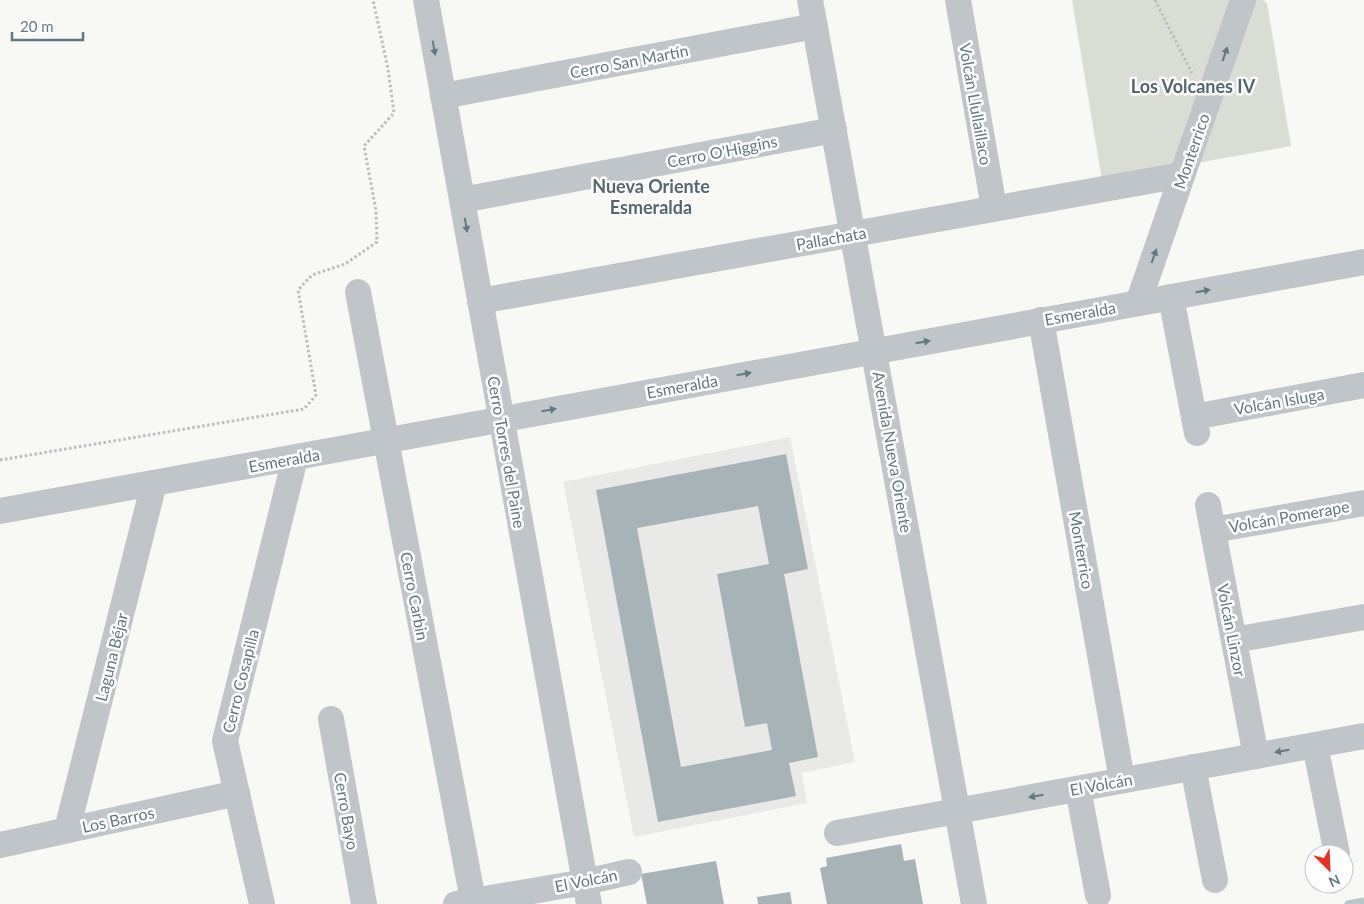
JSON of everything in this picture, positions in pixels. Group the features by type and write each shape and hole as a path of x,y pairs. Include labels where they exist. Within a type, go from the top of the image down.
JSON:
{"street":[{"name":"Cerro Torres del Paine","path":"426,0 587,893"},
{"name":"Avenida Nueva Oriente","path":"810,0 974,904"},
{"name":"Volcán Llullaillaco","path":"958,0 994,208"},
{"name":"Monterrico","path":"1138,302 1243,0"},
{"name":"Cerro San Martín","path":"443,96 815,26"},
{"name":"Cerro O'Higgins","path":"462,200 834,130"},
{"name":"Pallachata","path":"480,301 1182,174"},
{"name":"Esmeralda","path":"1,516 154,483 1364,262"},
{"name":"Cerro Carbin","path":"358,292 386,441 464,902"},
{"name":"Volcán Isluga","path":"1172,296 1195,426 1364,386"},
{"name":"Monterrico","path":"1041,320 1122,780"},
{"name":"Cerro Cosapilla","path":"262,904 225,741 295,458"},
{"name":"Laguna Béjar","path":"67,830 154,483"},
{"name":"Volcán Pomerape","path":"1213,530 1364,502"},
{"name":"Volcán Linzor","path":"1208,505 1256,756"},
{"path":"1234,640 1364,617"},
{"name":"Cerro Bayo","path":"330,719 364,904"},
{"name":"El Volcán","path":"837,833 1364,736"},
{"path":"1315,745 1335,844"},
{"path":"1193,767 1215,880"},
{"path":"1078,789 1098,894"},
{"name":"Los Barros","path":"0,845 237,793"},
{"name":"El Volcán","path":"464,902 587,893 628,872"}],"path":[{"path":"0,460 304,409 316,395 298,290 312,275 344,264 377,242 376,210 364,146 394,113 388,69 374,0"},
{"path":"1155,0 1208,103"}],"shaded area":[{"path":"1072,0 1263,0 1267,3 1291,146 1102,180"},
{"path":"790,437 855,762 802,773 807,803 634,837 563,482"}],"building":[{"path":"786,454 808,569 784,574 818,757 789,763 796,796 658,822 596,490","holes":["758,506 769,564 717,574 745,727 767,723 772,750 681,767 637,528"]},
{"path":"901,844 904,861 915,859 923,904 827,904 820,868 827,866 826,858"},
{"path":"716,861 724,904 647,904 641,874"},
{"path":"790,892 792,904 758,904 757,897"}],"waterway":[{"path":"1348,904 1364,901"}],"district":[{"name":"Los Volcanes IV","path":"1193,86"},
{"name":"Nueva Oriente Esmeralda","path":"651,196"}]}
